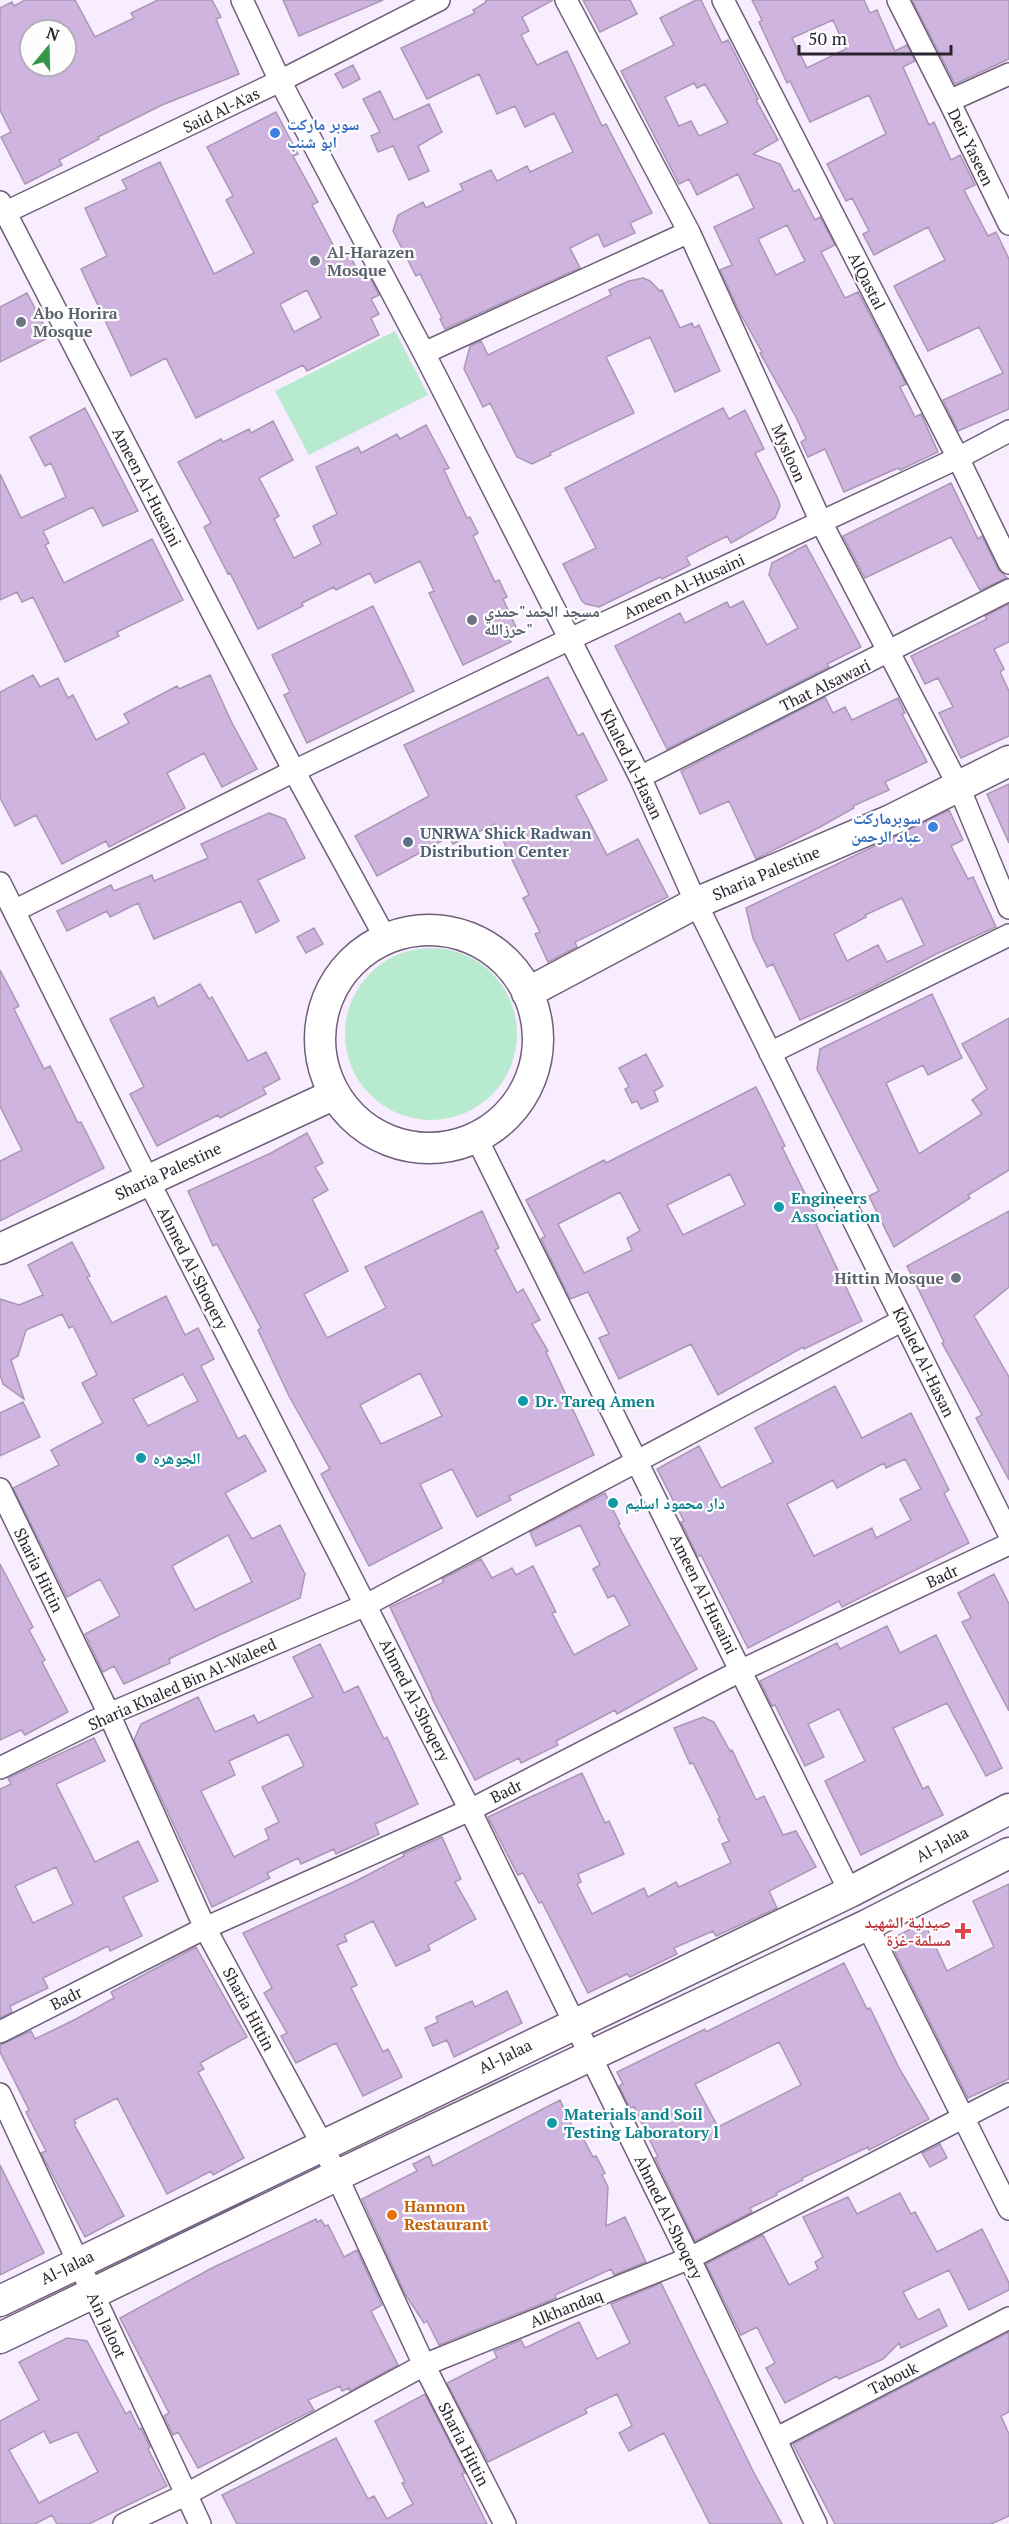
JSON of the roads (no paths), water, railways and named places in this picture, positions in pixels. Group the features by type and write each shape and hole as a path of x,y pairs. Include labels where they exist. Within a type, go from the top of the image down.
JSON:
{"main road":[{"name":"Sharia Palestine","path":"527,993 696,903 891,820 1009,761"},
{"path":"424,930 464,936 499,956 518,978 527,993 536,1022 538,1039 532,1074 515,1106 503,1118 476,1137 447,1146 433,1147 393,1141 359,1122 335,1094 325,1072 322,1056 321,1030 326,1003 343,972 368,949 386,939 424,930"},
{"name":"Sharia Palestine","path":"0,1249 335,1094"},
{"name":"Al-Jalaa","path":"0,2301 575,2022 850,1892 1009,1809"},
{"path":"0,2338 867,1925 1009,1853"}],"street":[{"name":"Khaled Al-Hasan","path":"242,0 280,81 423,353 640,777 696,903 1009,1534"},
{"name":"Said Al-A'as","path":"2,210 280,81 439,0"},
{"name":"Mysloon","path":"566,0 689,232 821,522 958,785 1009,908"},
{"name":"AlQastal","path":"723,0 958,458 1009,563"},
{"name":"Deir Yaseen","path":"898,0 1009,224"},
{"name":"Deir Yaseen","path":"949,101 1009,74"},
{"name":"Ameen Al-Husaini","path":"2,210 294,771 386,939"},
{"path":"423,353 689,232"},
{"name":"Ameen Al-Husaini","path":"14,911 294,771 958,458 1009,431"},
{"name":"That Alsawari","path":"640,777 1009,590"},
{"name":"Ahmed Al-Shoqery","path":"0,883 148,1180 470,1810 690,2258 816,2524"},
{"path":"770,1053 1009,935"},
{"name":"Ameen Al-Husaini","path":"476,1137 850,1892"},
{"name":"Sharia Khaled Bin Al-Waleed","path":"0,1768 109,1714 366,1605 903,1320"},
{"name":"Sharia Hittin","path":"0,1489 109,1714 205,1928 322,2144 424,2365 505,2524"},
{"name":"Badr","path":"0,2032 205,1928 470,1810 742,1670 1009,1544"},
{"path":"867,1925 1009,2209"},
{"name":"Ain Jaloot","path":"0,2094 200,2524"},
{"name":"Alkhandaq","path":"124,2524 185,2495 424,2365 690,2258 1009,2094"},
{"name":"Tabouk","path":"777,2438 1009,2318"}],"place":[{"name":"سوبر ماركت ابو شنب","path":"275,133"},
{"name":"Al-Harazen Mosque","path":"315,261"},
{"name":"Abo Horira Mosque","path":"21,322"},
{"name":"مسجد الحمد\"حمدي حرزالله\"","path":"472,620"},
{"name":"سوبرماركت عباد الرحمن","path":"933,827"},
{"name":"UNRWA Shick Radwan Distribution Center","path":"408,842"},
{"name":"Engineers Association","path":"779,1207"},
{"name":"Hittin Mosque","path":"956,1278"},
{"name":"Dr. Tareq Amen","path":"523,1401"},
{"name":"الجوهره","path":"141,1458"},
{"name":"دار محمود اسليم","path":"613,1503"},
{"name":"صيدلية الشهيد مسلمة-غزة","path":"963,1931"},
{"name":"Materials and Soil Testing Laboratory l","path":"552,2123"},
{"name":"Hannon Restaurant","path":"392,2215"}]}
